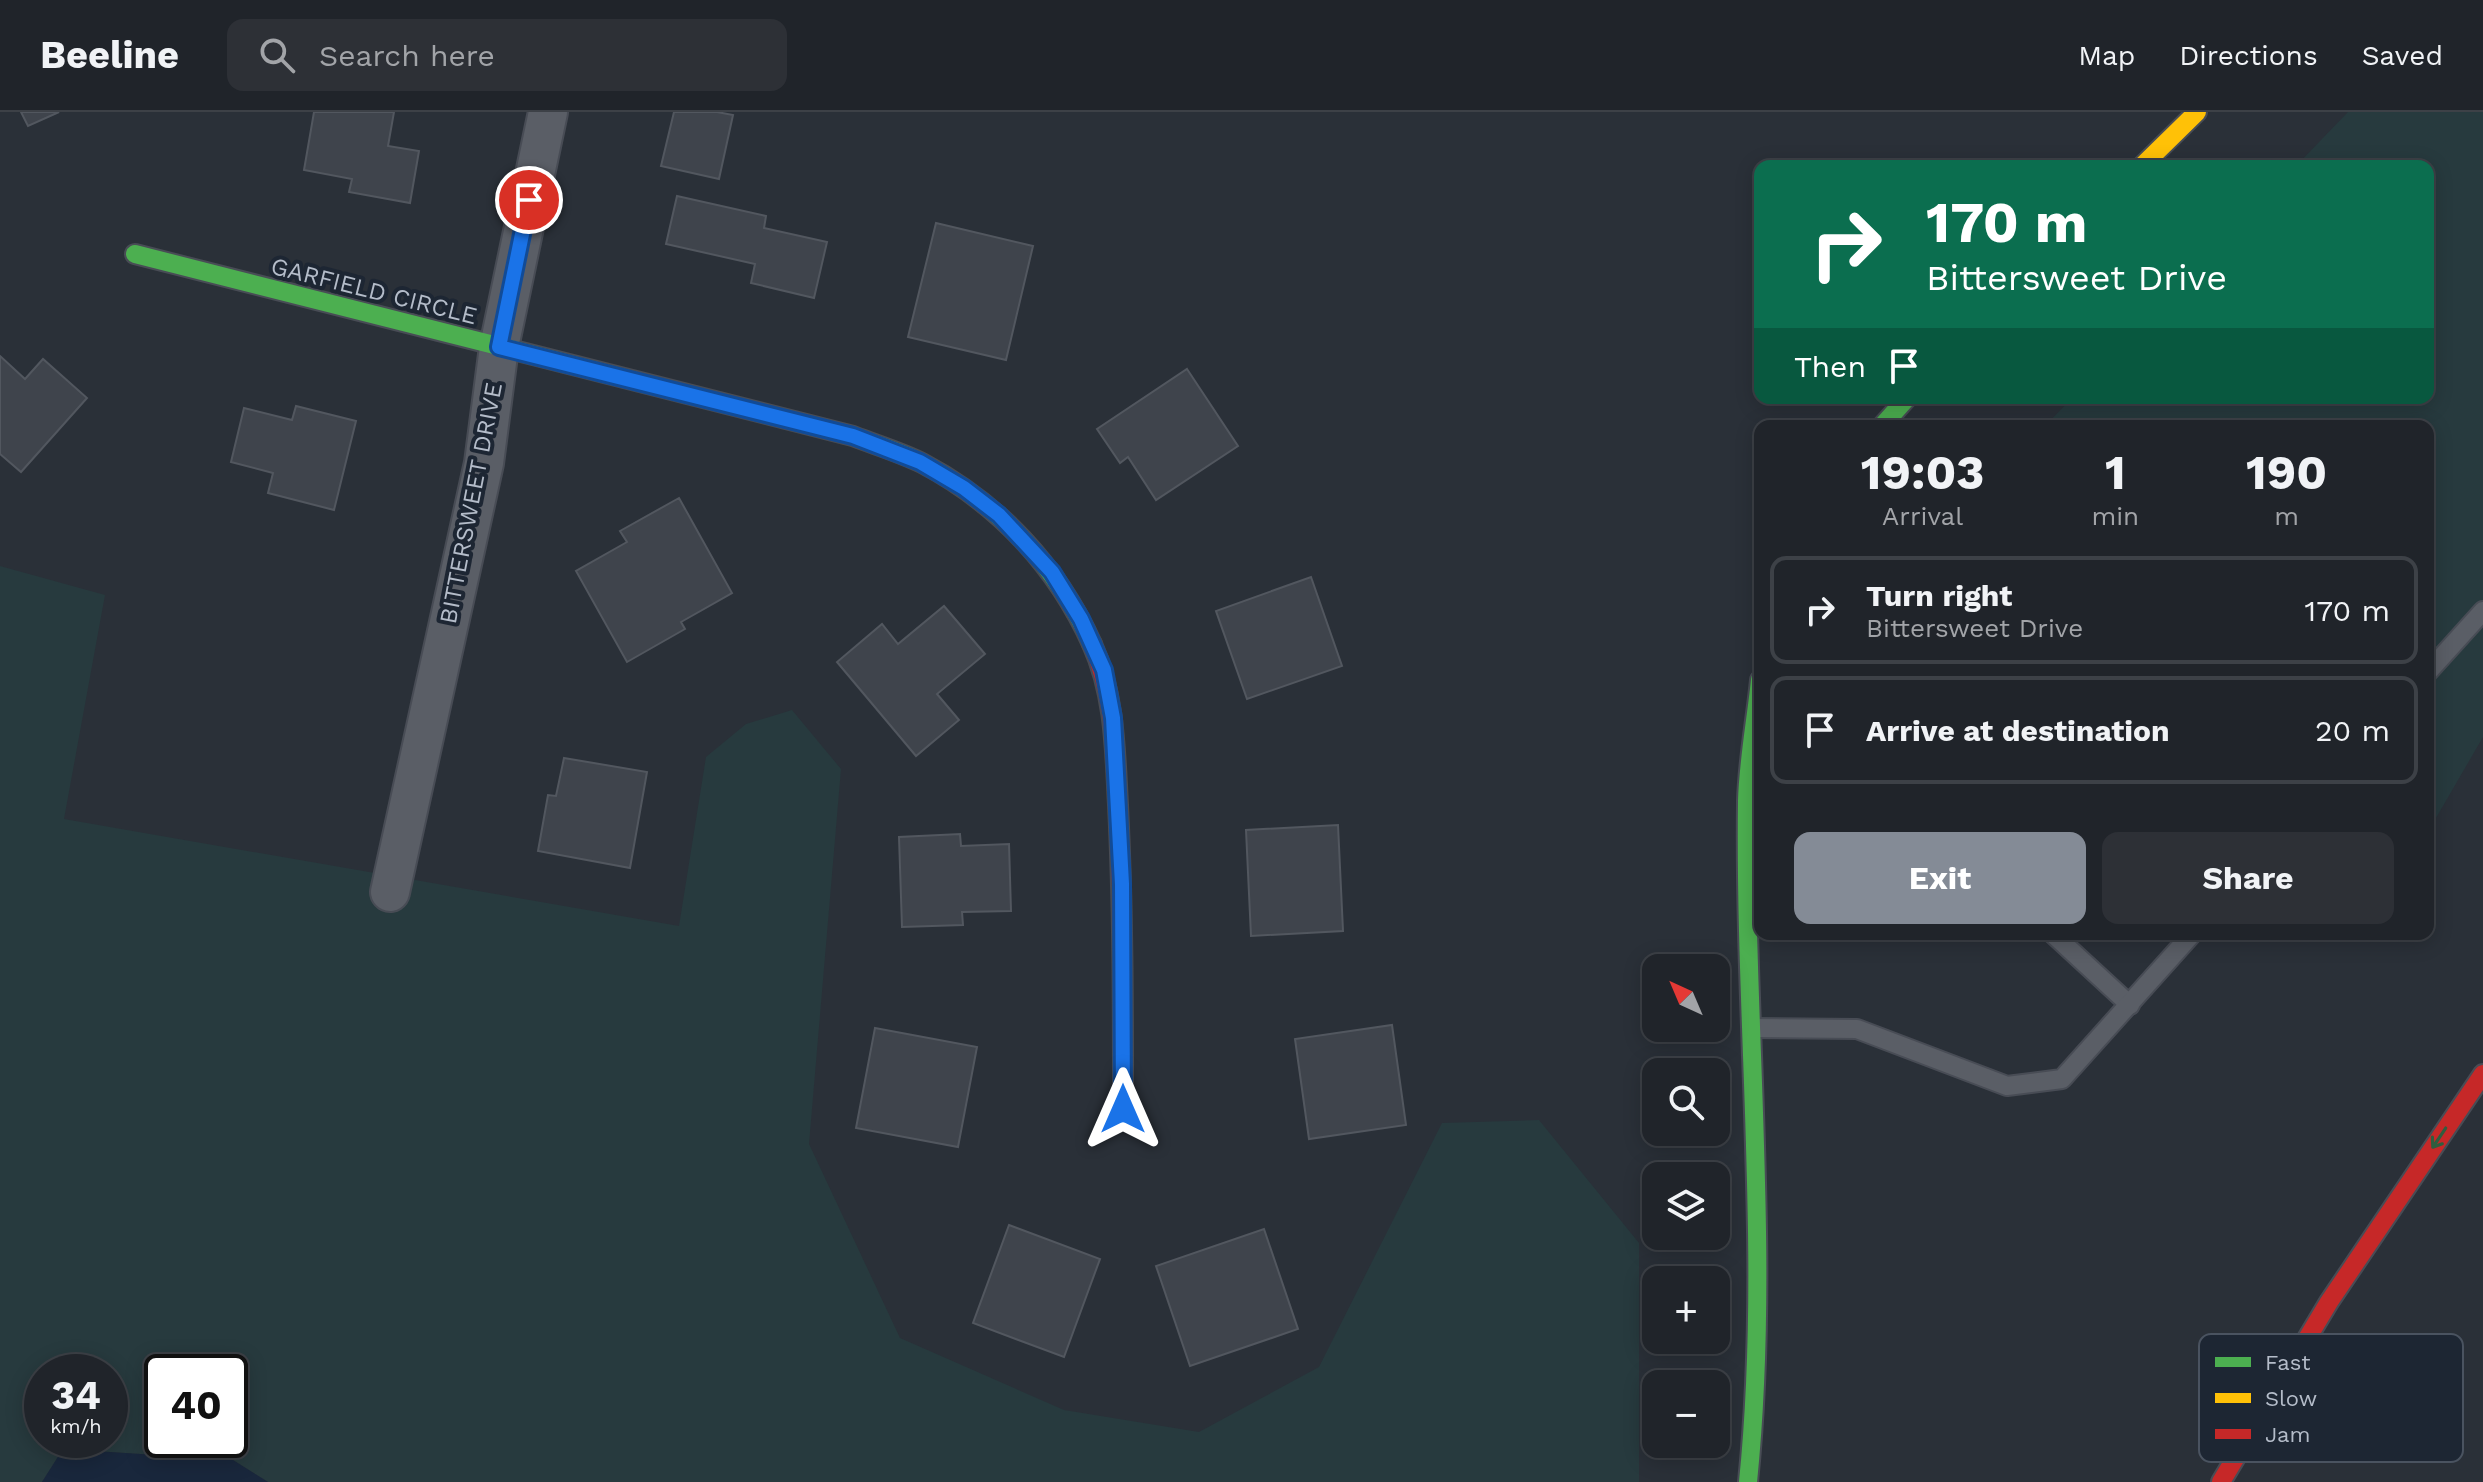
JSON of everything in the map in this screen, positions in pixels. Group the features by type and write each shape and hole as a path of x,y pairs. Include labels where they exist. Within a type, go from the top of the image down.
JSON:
{"main road":[{"path":"2148,160 2197,112"},
{"name":"GARFIELD CIRCLE","path":"135,254 853,436 920,462 964,488 999,515 1052,572 1081,619 1104,670 1113,718 1122,884 1123,1109"},
{"path":"1887,420 1902,404"},
{"path":"1748,1482 1755,1398 1756,1207 1747,798 1754,734"},
{"path":"2310,1334 2483,1074"},
{"path":"2221,1482 2233,1462"}],"street":[{"name":"BITTERSWEET DRIVE","path":"390,892 484,463 499,347 548,112"}],"lane":[{"path":"2434,665 2483,611"},
{"path":"2060,940 2130,1005"},
{"path":"1753,1028 1857,1029 2007,1086 2062,1079 2187,940"}],"green space":[{"path":"2348,112 2483,112 2483,737 2434,819 2434,420 2051,420 2066,404 2434,404 2434,160 2302,160"},
{"path":"0,566 105,595 64,819 679,926 706,757 746,724 792,710 841,769 809,1144 900,1338 1064,1410 1199,1432 1319,1367 1442,1123 1539,1120 1639,1243 1639,1482 268,1482 233,1460 202,1458 248,1458 248,1354 144,1354 144,1454 128,1453 128,1354 24,1354 24,1458 57,1458 42,1482 0,1482"}],"water":[{"path":"128,1453 144,1454 144,1458 233,1460 268,1482 42,1482 57,1458 128,1458"}],"building":[{"path":"21,112 59,112 28,126"},
{"path":"314,112 394,112 388,146 419,151 410,203 349,192 352,179 304,170"},
{"path":"674,112 733,115 719,179 661,166"},
{"path":"677,196 766,216 764,228 827,242 814,298 751,283 755,264 666,244"},
{"path":"936,223 1033,246 1006,360 908,337"},
{"path":"0,356 25,379 43,359 87,398 21,472 0,454"},
{"path":"1187,369 1238,446 1156,500 1128,457 1120,463 1097,429"},
{"path":"296,406 356,421 334,510 268,493 273,473 231,462 244,408 292,420"},
{"path":"679,498 732,593 681,622 685,629 627,662 576,571 627,542 620,531"},
{"path":"1311,577 1342,666 1247,699 1216,611"},
{"path":"944,606 985,654 937,694 959,720 916,756 837,662 882,624 898,644"},
{"path":"564,758 647,772 630,868 538,851 548,795 556,796"},
{"path":"1338,825 1343,931 1251,936 1246,830"},
{"path":"960,834 961,846 1009,844 1011,911 962,912 963,925 902,927 899,837"},
{"path":"1392,1025 1406,1125 1309,1139 1295,1039"},
{"path":"875,1028 977,1047 958,1147 856,1128"},
{"path":"1009,1225 1100,1259 1064,1357 973,1323"},
{"path":"1264,1229 1298,1329 1190,1366 1156,1266"}],"traffic: fast":[{"path":"135,254 853,436 905,455 976,497 1022,539 1061,588 1092,644"},
{"path":"1887,420 1902,404"},
{"path":"1748,1482 1757,1312 1747,886 1747,801 1754,726"}],"traffic: slow":[{"path":"2148,160 2197,112"}],"traffic: jam":[{"path":"1092,644 1110,703 1116,764 1122,919 1123,1109"},
{"path":"2310,1334 2483,1074"},
{"path":"2221,1482 2233,1462"}],"route":[{"path":"529,200 499,347 853,436 920,462 964,488 999,515 1052,572 1081,619 1104,670 1113,718 1122,884 1123,1109"}]}
